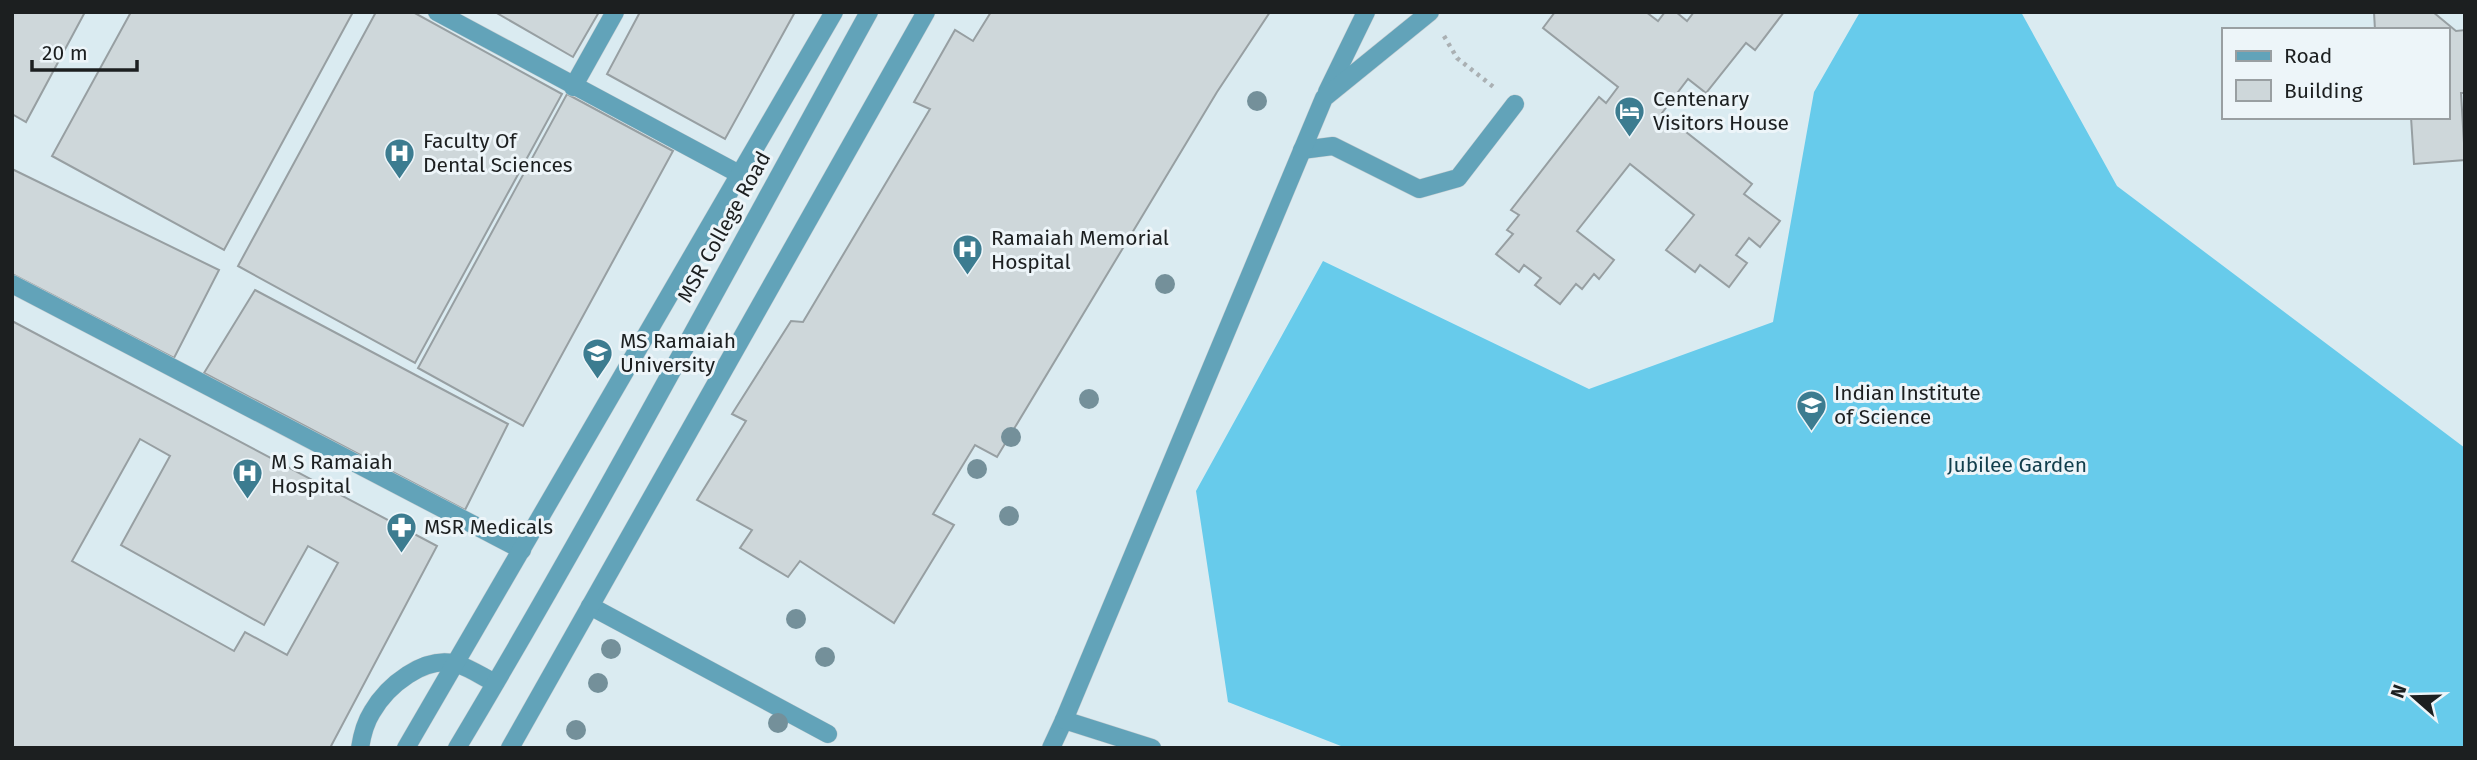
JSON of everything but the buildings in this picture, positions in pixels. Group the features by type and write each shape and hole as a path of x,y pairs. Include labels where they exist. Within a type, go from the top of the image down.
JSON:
{"lane":[{"path":"437,12 741,175"},
{"path":"573,87 615,12"},
{"path":"406,748 834,12"},
{"name":"MSR College Road","path":"457,748 596,506 869,12"},
{"path":"510,748 926,12"},
{"path":"1051,748 1324,98 1366,12"},
{"path":"1324,98 1430,12"},
{"path":"1302,150 1334,146 1419,189 1458,178 1516,104"},
{"path":"12,285 522,550"},
{"path":"590,606 828,734"},
{"path":"359,748 363,729 372,712 393,687 421,668 433,664 455,663 495,684"},
{"path":"1064,720 1152,748"}],"path":[{"path":"1441,32 1457,58 1516,104"}],"shaded area":[{"path":"12,12 2465,12 2465,748 12,748"}],"green space":[{"name":"Jubilee Garden","path":"1860,12 2021,12 2117,186 2465,448 2465,748 1346,748 1228,702 1196,491 1323,261 1589,389 1773,322 1814,92"}],"place":[{"name":"Centenary Visitors House","path":"1630,138"},
{"name":"Faculty Of Dental Sciences","path":"400,180"},
{"name":"Ramaiah Memorial Hospital","path":"968,277"},
{"name":"MS Ramaiah University","path":"597,380"},
{"name":"Indian Institute of Science","path":"1811,432"},
{"name":"M S Ramaiah Hospital","path":"248,501"},
{"name":"MSR Medicals","path":"401,554"}]}
